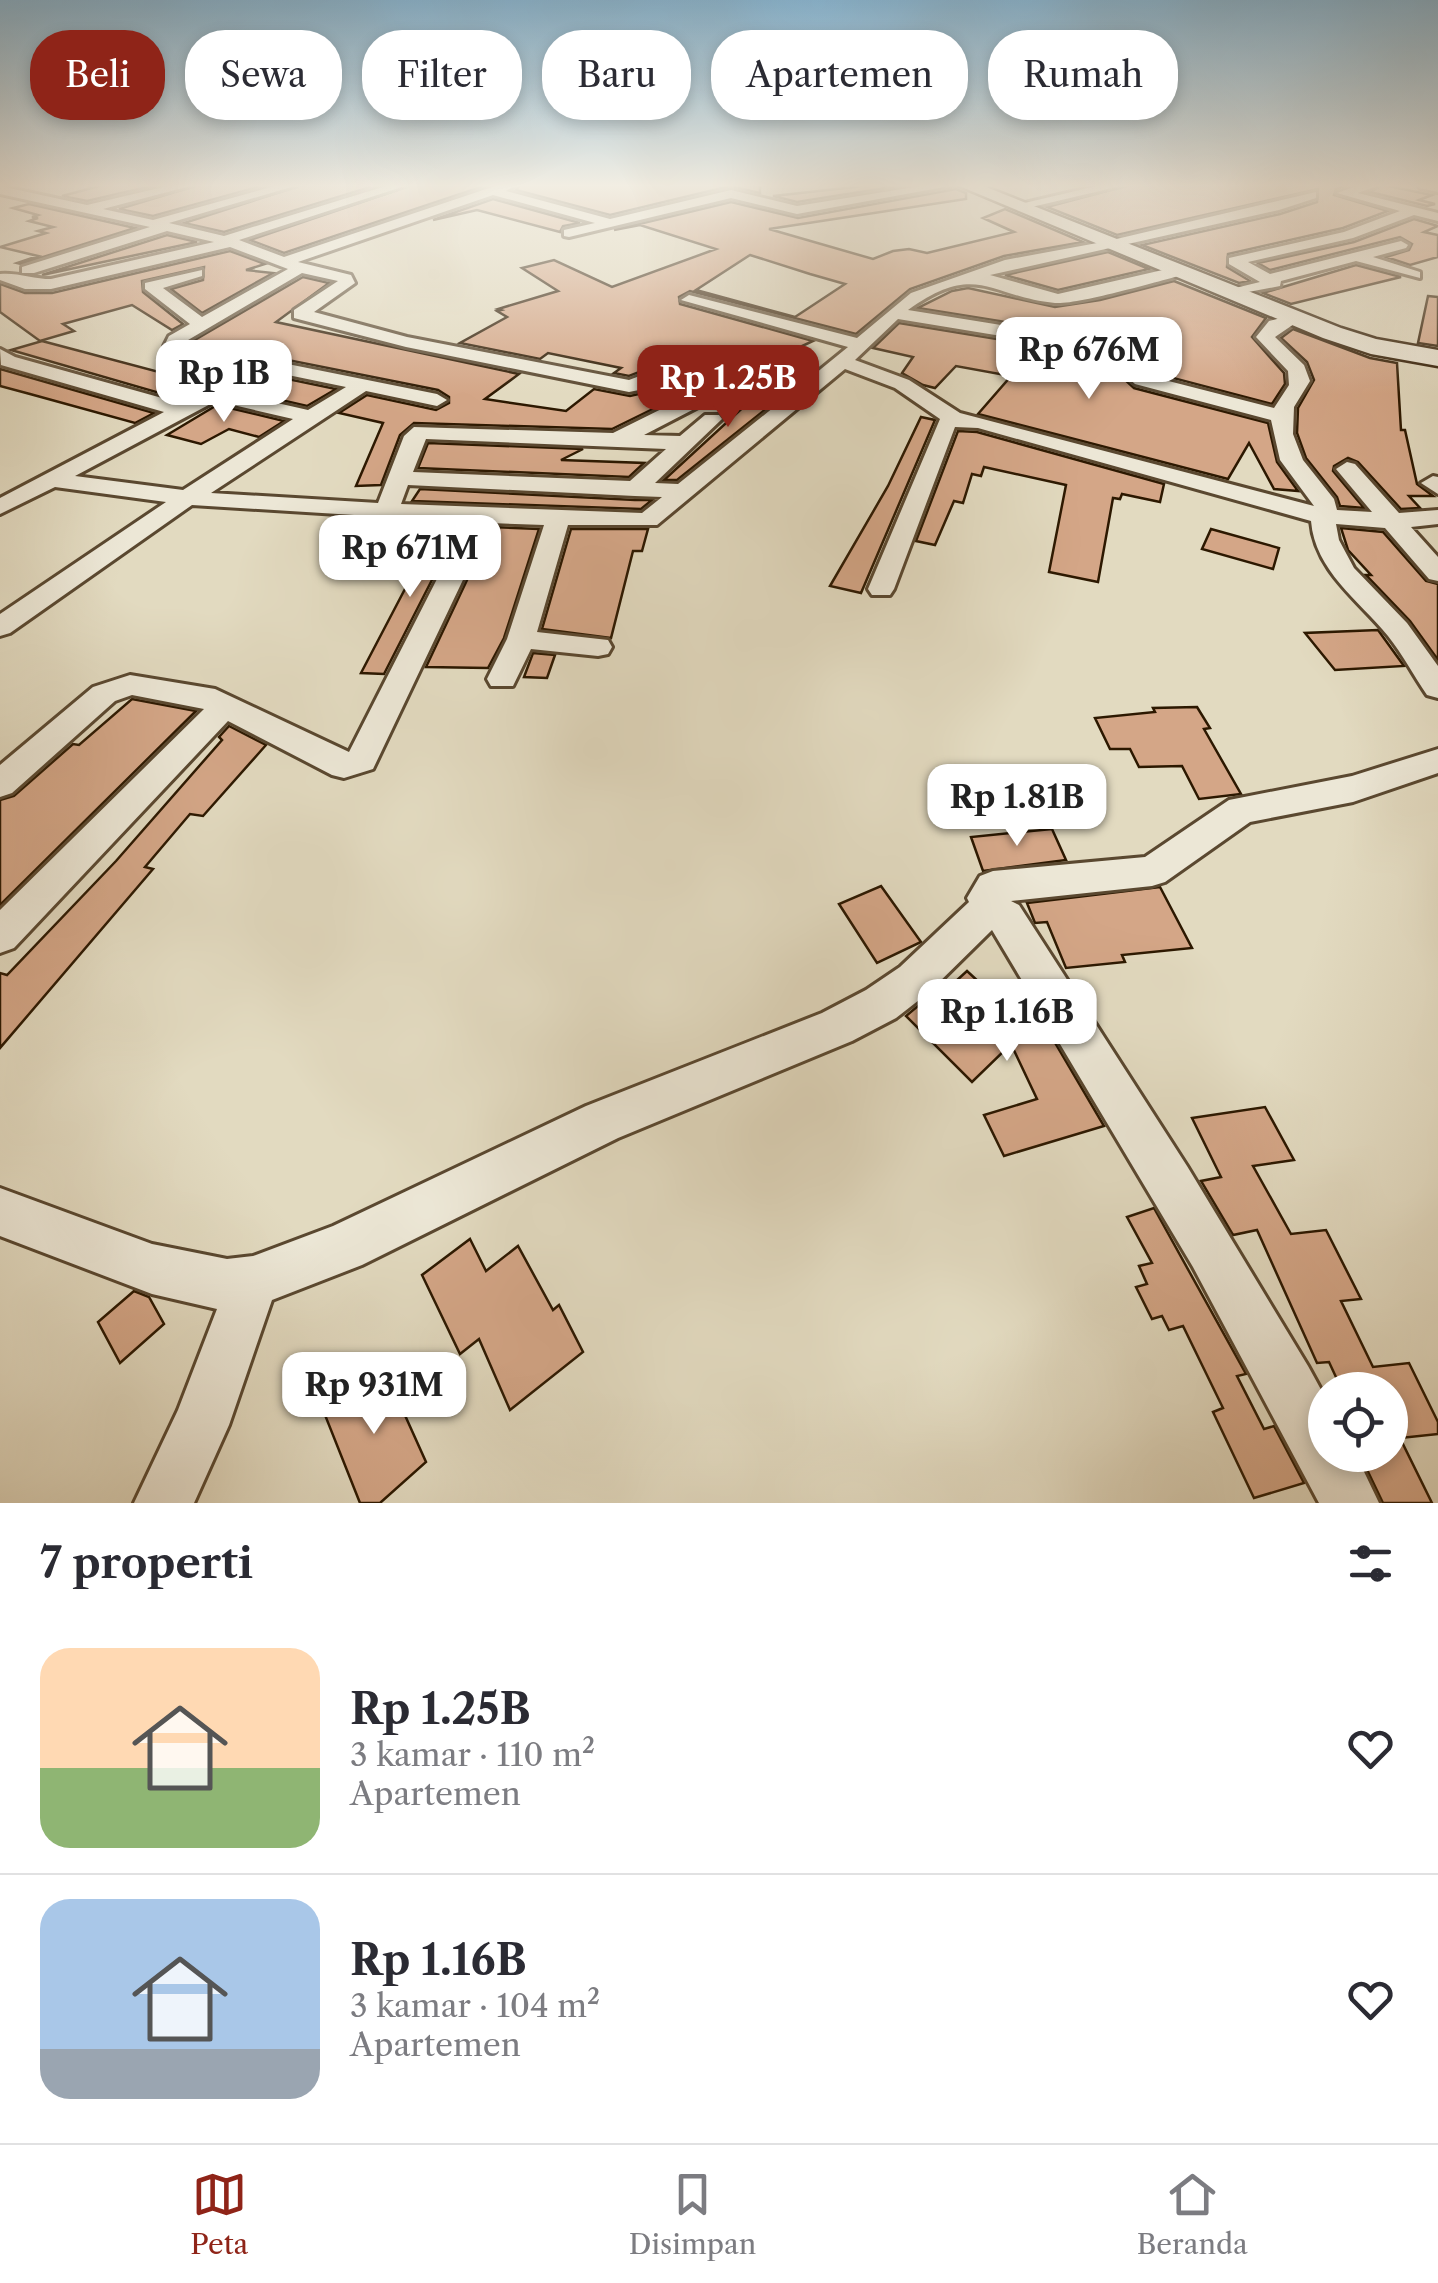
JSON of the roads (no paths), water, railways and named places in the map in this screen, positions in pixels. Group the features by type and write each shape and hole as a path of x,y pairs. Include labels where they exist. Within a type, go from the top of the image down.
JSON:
{"street":[{"path":"5,276 70,255"},
{"path":"5,276 25,284 63,282 172,255"},
{"path":"271,255 348,280 300,314 406,342 629,386 700,358 807,389"},
{"path":"204,326 151,286 283,255"},
{"path":"51,480 188,498 481,516 648,520 917,296 1025,259 1048,255"},
{"path":"1142,255 1291,318 1371,346 1438,358"},
{"path":"1261,255 1234,261 1270,278 1363,255"},
{"path":"1350,255 1414,274"},
{"path":"277,257 204,326 172,344 437,400"},
{"path":"975,276 1058,300 1180,271"},
{"path":"1293,272 1322,284"},
{"path":"1233,293 1272,285 1270,278"},
{"path":"690,300 860,344"},
{"path":"896,314 1142,353 1147,357 1136,376 1142,380 1282,416"},
{"path":"1291,318 1265,337 1297,369 1300,380 1286,400 1282,416 1281,432 1291,459 1326,504 1322,516 1338,567 1397,630 1438,688"},
{"path":"231,358 195,381 212,394 311,417"},
{"path":"3,360 181,410"},
{"path":"842,362 902,384 954,420 979,422 1322,516 1389,522 1438,517"},
{"path":"614,441 749,373"},
{"path":"0,627 188,498 364,385"},
{"path":"0,507 212,394"},
{"path":"635,488 712,419"},
{"path":"881,589 946,424 954,420"},
{"path":"388,508 415,436 422,432 687,444"},
{"path":"1347,470 1438,573"},
{"path":"399,478 686,491"},
{"path":"0,784 114,688 130,685 204,696 344,766 361,760 481,516"},
{"path":"502,679 521,638 558,519"},
{"path":"521,638 598,647"},
{"path":"0,936 226,705"},
{"path":"1308,1422 1268,1344 1150,1150 1005,917 990,907 986,898 993,887 1152,871 1241,810 1354,789 1438,761"},
{"path":"0,1212 152,1269 227,1285 253,1282 344,1247 602,1122 837,1027 882,1004 914,980 990,907"},
{"path":"162,1503 201,1425 253,1282"},
{"path":"1334,1472 1350,1503"}]}
